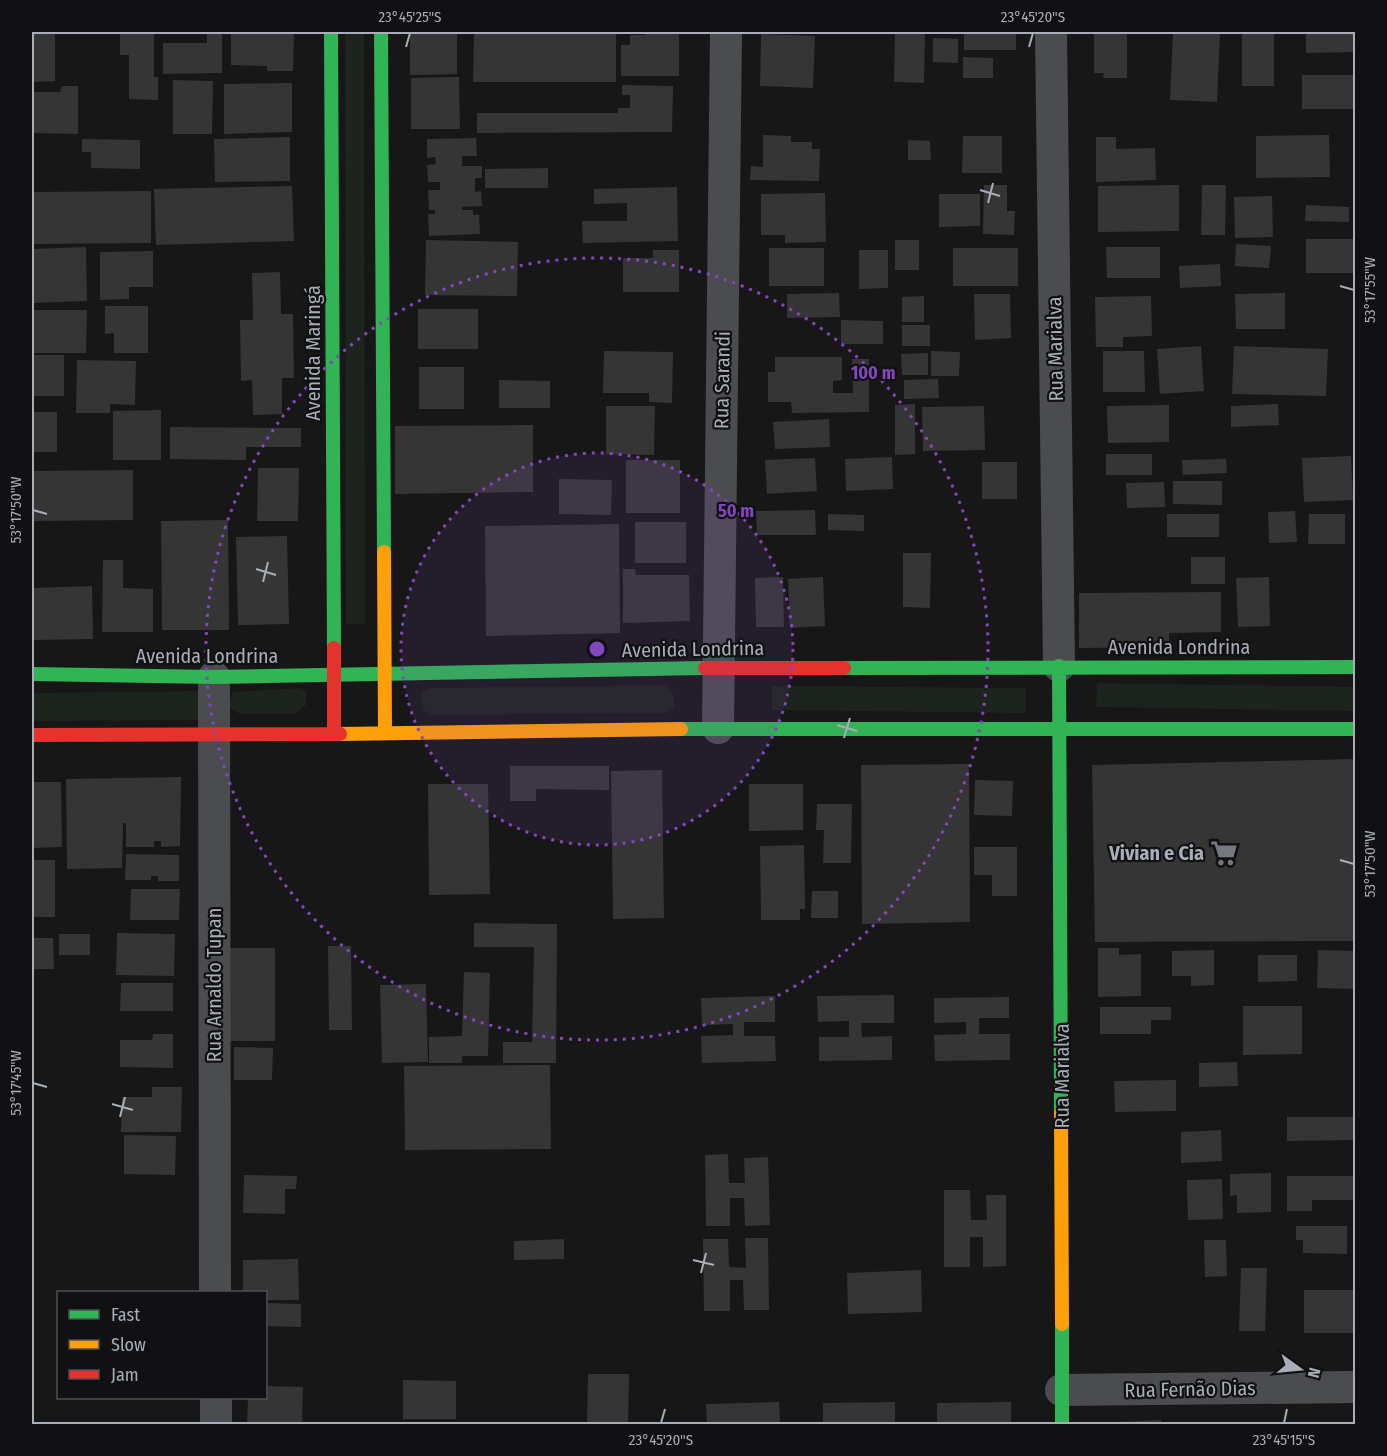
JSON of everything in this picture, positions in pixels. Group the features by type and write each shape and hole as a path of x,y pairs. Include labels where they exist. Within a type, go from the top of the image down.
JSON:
{"main road":[{"name":"Avenida Maringá","path":"331,32 337,242 334,732"},
{"path":"381,32 377,241 385,732"},
{"name":"Rua Marialva","path":"1059,666 1062,1425"},
{"name":"Avenida Londrina","path":"32,674 214,677 719,668 1356,667"},
{"path":"32,735 212,736 334,732 718,728 1356,729"}],"street":[{"name":"Rua Sarandi","path":"718,728 726,32"},
{"name":"Rua Marialva","path":"1051,32 1059,666"},
{"name":"Rua Arnaldo Tupan","path":"214,677 212,736 215,1291"},
{"name":"Rua Fernão Dias","path":"1061,1390 1356,1387"},
{"path":"216,1399 216,1425"}],"shaded area":[{"path":"345,32 364,32 365,624 346,624"},
{"path":"1097,683 1355,687 1355,711 1096,707"},
{"path":"664,685 670,689 674,698 673,709 667,713 434,715 424,711 421,698 423,691 430,688"},
{"path":"772,686 1026,688 1025,713 772,710"},
{"path":"301,688 306,692 306,705 294,714 240,714 231,709 229,704 233,692"},
{"path":"196,691 204,696 202,716 197,720 32,721 32,693"}],"building":[{"path":"32,32 55,32 55,81 32,82"},
{"path":"120,32 154,32 154,77 158,77 158,100 129,99 129,55 120,55"},
{"path":"207,32 222,32 222,73 163,74 163,43 207,43"},
{"path":"231,32 294,32 293,71 267,71 267,66 231,65"},
{"path":"410,32 457,32 457,74 410,75"},
{"path":"474,32 616,32 616,82 473,82"},
{"path":"645,32 679,34 679,76 621,76 621,45 630,45 630,35 645,35"},
{"path":"895,32 925,32 924,83 894,82"},
{"path":"964,32 1016,32 1016,50 964,50"},
{"path":"1094,32 1127,32 1127,78 1103,78 1104,73 1094,73"},
{"path":"1173,32 1220,32 1217,102 1170,100"},
{"path":"1242,32 1274,32 1274,86 1242,86"},
{"path":"1306,32 1356,32 1356,52 1306,53"},
{"path":"761,34 815,36 813,88 760,86"},
{"path":"933,38 958,39 958,63 933,62"},
{"path":"963,57 993,58 993,78 963,78"},
{"path":"1302,75 1356,75 1356,109 1302,109"},
{"path":"459,77 460,129 411,129 411,78"},
{"path":"173,80 213,81 212,134 173,134"},
{"path":"292,83 292,132 224,134 224,84"},
{"path":"622,85 673,86 672,132 477,133 477,113 618,113 618,108 630,108 630,95 622,95"},
{"path":"62,86 78,86 78,134 32,133 32,92 60,92"},
{"path":"763,135 791,136 791,142 812,142 812,149 820,149 819,181 750,180 751,166 763,167"},
{"path":"1329,135 1330,177 1256,178 1256,136"},
{"path":"963,136 1002,136 1002,173 962,173"},
{"path":"290,137 290,181 215,182 214,139"},
{"path":"1096,137 1116,137 1116,149 1155,148 1156,180 1096,182"},
{"path":"476,138 477,156 462,156 462,166 482,166 482,178 475,178 475,192 481,191 482,206 462,207 462,210 473,210 473,215 479,215 480,234 429,236 428,214 435,214 435,210 429,210 428,190 440,190 440,182 428,182 427,165 436,164 435,157 427,158 427,139"},
{"path":"82,139 140,140 140,169 91,168 91,152 82,152"},
{"path":"908,140 930,141 931,160 908,160"},
{"path":"548,168 548,188 485,188 485,169"},
{"path":"984,185 1007,185 1007,211 1015,211 1014,235 983,234"},
{"path":"1179,185 1179,231 1098,232 1098,186"},
{"path":"1202,185 1226,185 1225,235 1201,235"},
{"path":"292,186 294,241 156,245 154,189"},
{"path":"677,187 678,241 583,243 582,221 627,221 627,203 594,204 594,189"},
{"path":"151,191 151,243 32,244 32,192"},
{"path":"825,193 826,242 785,243 785,235 761,235 761,194"},
{"path":"939,194 980,194 980,226 939,227"},
{"path":"1272,196 1273,237 1235,238 1234,197"},
{"path":"1306,205 1349,207 1349,222 1305,221"},
{"path":"1306,239 1353,239 1353,273 1306,273"},
{"path":"426,240 518,242 517,296 425,295"},
{"path":"895,240 919,240 919,270 895,270"},
{"path":"1236,244 1271,246 1269,268 1235,266"},
{"path":"86,247 87,301 32,303 32,249"},
{"path":"1106,247 1160,247 1160,278 1107,278"},
{"path":"769,248 824,248 824,286 769,286"},
{"path":"953,248 1018,248 1018,286 953,286"},
{"path":"653,250 679,250 679,292 623,292 623,258 653,258"},
{"path":"859,250 888,250 888,288 859,289"},
{"path":"153,251 153,287 129,287 129,299 100,300 100,252"},
{"path":"1220,264 1221,286 1180,288 1179,266"},
{"path":"280,272 281,314 293,314 294,378 282,378 282,414 253,415 252,380 241,381 240,320 253,320 252,273"},
{"path":"839,293 840,317 787,318 787,294"},
{"path":"1285,293 1285,329 1236,329 1235,294"},
{"path":"974,294 1010,294 1011,338 975,340"},
{"path":"924,296 924,322 902,322 902,297"},
{"path":"1151,296 1152,336 1123,337 1123,347 1096,347 1095,297"},
{"path":"105,306 148,306 148,353 114,353 114,333 105,334"},
{"path":"418,309 478,309 478,349 418,349"},
{"path":"32,310 87,310 86,353 32,353"},
{"path":"841,320 883,321 883,344 841,344"},
{"path":"902,325 930,325 930,346 902,346"},
{"path":"1201,346 1204,391 1160,394 1157,349"},
{"path":"1234,346 1328,349 1326,396 1232,394"},
{"path":"604,351 673,352 672,403 649,402 649,393 603,393"},
{"path":"931,351 960,352 959,376 931,376"},
{"path":"1103,351 1144,351 1145,392 1103,392"},
{"path":"928,353 928,375 902,375 901,354"},
{"path":"32,355 64,355 64,396 32,396"},
{"path":"775,357 842,357 842,380 833,381 833,393 853,393 852,359 869,359 869,412 792,413 791,402 768,402 768,372 775,372"},
{"path":"77,360 136,361 135,405 110,404 110,413 76,413"},
{"path":"419,367 464,367 464,409 419,409"},
{"path":"938,379 939,398 904,399 904,380"},
{"path":"499,380 550,381 550,408 499,408"},
{"path":"915,404 915,454 895,455 895,405"},
{"path":"1278,404 1279,425 1231,427 1231,406"},
{"path":"1169,405 1169,442 1108,443 1107,406"},
{"path":"606,406 655,406 654,455 606,454"},
{"path":"984,406 985,450 923,451 922,407"},
{"path":"161,410 161,460 113,460 113,411"},
{"path":"32,412 57,412 57,452 32,452"},
{"path":"829,419 830,447 775,449 773,422"},
{"path":"533,425 533,492 395,494 395,426"},
{"path":"170,427 301,428 301,447 246,447 246,460 170,459"},
{"path":"1106,454 1152,454 1152,475 1106,475"},
{"path":"1351,456 1353,500 1304,502 1302,458"},
{"path":"892,457 893,489 846,491 845,459"},
{"path":"815,458 817,491 767,494 765,460"},
{"path":"1226,459 1227,473 1183,475 1182,460"},
{"path":"626,460 680,460 680,513 626,513"},
{"path":"982,462 1017,462 1017,499 982,499"},
{"path":"258,468 299,468 298,521 257,521"},
{"path":"133,470 133,520 32,521 32,471"},
{"path":"559,479 612,480 611,515 559,514"},
{"path":"1173,481 1222,481 1222,505 1173,504"},
{"path":"1164,482 1165,507 1127,508 1126,483"},
{"path":"815,510 816,535 757,535 756,511"},
{"path":"1295,511 1297,542 1269,543 1268,512"},
{"path":"828,514 864,515 864,531 828,530"},
{"path":"1167,514 1219,514 1219,537 1167,537"},
{"path":"1309,514 1345,514 1345,544 1308,544"},
{"path":"228,520 229,630 162,630 161,521"},
{"path":"635,522 686,522 686,563 635,563"},
{"path":"619,524 620,633 486,636 485,526"},
{"path":"287,536 289,624 238,625 236,537"},
{"path":"903,553 931,553 930,608 903,607"},
{"path":"1191,557 1225,557 1225,584 1191,584"},
{"path":"103,560 123,560 123,588 153,589 153,632 102,632"},
{"path":"623,569 635,569 636,575 689,575 690,621 623,623"},
{"path":"783,577 784,627 756,627 755,578"},
{"path":"823,577 825,626 790,628 788,579"},
{"path":"1269,577 1270,626 1238,627 1236,578"},
{"path":"92,586 93,639 32,640 32,588"},
{"path":"1221,592 1221,632 1169,633 1169,647 1079,648 1079,593"},
{"name":"Vivian e Cia","path":"1356,759 1356,941 1095,942 1092,765"},
{"path":"969,764 970,922 862,924 861,765"},
{"path":"510,766 609,766 609,790 536,789 536,801 510,801"},
{"path":"662,770 664,918 613,919 611,771"},
{"path":"181,777 180,846 161,847 161,841 154,841 154,847 126,847 126,823 123,823 122,868 67,869 66,779"},
{"path":"975,780 1013,781 1012,816 974,815"},
{"path":"32,782 61,782 62,847 32,848"},
{"path":"428,784 488,784 490,894 429,895"},
{"path":"749,784 803,784 803,830 749,831"},
{"path":"817,804 852,804 851,863 823,863 824,830 816,830"},
{"path":"804,845 805,909 800,909 800,920 761,920 760,846"},
{"path":"974,847 1017,847 1017,896 992,896 992,875 974,875"},
{"path":"126,854 179,855 179,881 158,881 158,876 151,876 151,880 125,880"},
{"path":"32,860 55,860 55,917 32,917"},
{"path":"131,889 180,889 179,920 130,920"},
{"path":"812,891 838,891 838,918 811,918"},
{"path":"474,923 557,924 556,1063 503,1063 503,1042 532,1042 534,947 474,947"},
{"path":"117,933 175,934 174,976 116,975"},
{"path":"59,934 90,934 90,955 59,955"},
{"path":"32,938 53,938 54,969 32,969"},
{"path":"328,946 351,946 352,1030 329,1030"},
{"path":"223,948 275,948 275,1041 223,1041"},
{"path":"1098,948 1119,948 1119,955 1141,954 1141,996 1098,997"},
{"path":"1214,950 1214,985 1191,986 1191,976 1172,976 1172,951"},
{"path":"1318,950 1356,951 1356,989 1317,988"},
{"path":"1258,955 1297,955 1297,981 1258,982"},
{"path":"464,972 490,973 488,1056 462,1056 462,1063 429,1063 429,1037 462,1036"},
{"path":"121,983 173,983 173,1011 120,1011"},
{"path":"426,984 428,1062 382,1063 380,985"},
{"path":"894,995 894,1023 861,1023 862,1037 892,1036 892,1060 819,1061 819,1037 849,1037 849,1021 818,1022 817,996"},
{"path":"775,996 775,1022 744,1022 744,1036 775,1036 776,1061 702,1063 701,1036 733,1035 733,1024 702,1025 701,998"},
{"path":"1009,997 1009,1018 979,1018 979,1034 1010,1034 1010,1060 935,1061 934,1035 966,1034 966,1022 934,1023 934,998"},
{"path":"1243,1006 1302,1006 1302,1054 1243,1055"},
{"path":"1100,1007 1171,1007 1171,1020 1151,1020 1151,1034 1100,1034"},
{"path":"153,1034 173,1034 173,1068 120,1067 120,1040 152,1040"},
{"path":"234,1047 273,1048 272,1080 234,1080"},
{"path":"1237,1062 1238,1086 1199,1087 1199,1063"},
{"path":"550,1065 551,1149 405,1150 404,1066"},
{"path":"1176,1080 1176,1111 1115,1112 1114,1081"},
{"path":"152,1087 182,1087 181,1132 121,1132 122,1097 152,1097"},
{"path":"1287,1117 1356,1117 1356,1140 1287,1141"},
{"path":"1221,1130 1222,1161 1181,1163 1181,1132"},
{"path":"124,1135 176,1136 175,1175 124,1174"},
{"path":"728,1154 729,1183 745,1183 744,1158 768,1157 770,1225 745,1226 744,1198 730,1198 730,1226 706,1226 705,1155"},
{"path":"1271,1173 1271,1212 1237,1213 1237,1195 1230,1196 1230,1174"},
{"path":"244,1175 297,1176 296,1189 285,1189 285,1214 243,1213"},
{"path":"1287,1176 1353,1176 1353,1200 1312,1200 1312,1211 1287,1211"},
{"path":"1222,1179 1223,1219 1188,1220 1187,1180"},
{"path":"944,1190 970,1190 971,1220 987,1220 986,1195 1006,1195 1006,1266 983,1267 983,1237 970,1237 970,1267 944,1267"},
{"path":"1296,1226 1347,1226 1347,1254 1303,1253 1303,1240 1296,1240"},
{"path":"745,1238 768,1238 769,1310 744,1310 743,1280 730,1280 730,1311 704,1311 703,1239 728,1239 729,1267 746,1268"},
{"path":"564,1239 564,1259 514,1260 514,1241"},
{"path":"1204,1240 1226,1240 1227,1276 1205,1277"},
{"path":"298,1259 299,1300 267,1300 267,1291 243,1291 243,1260"},
{"path":"1241,1268 1267,1268 1265,1331 1239,1331"},
{"path":"921,1270 922,1312 848,1314 847,1273"},
{"path":"1304,1290 1355,1290 1355,1333 1304,1333"},
{"path":"267,1303 301,1304 301,1327 267,1326"},
{"path":"588,1374 629,1374 628,1424 587,1424"},
{"path":"403,1380 456,1381 456,1419 403,1419"},
{"path":"267,1386 303,1387 302,1424 247,1424 248,1399 267,1399"},
{"path":"779,1402 780,1424 707,1424 706,1404"},
{"path":"895,1402 895,1424 823,1424 823,1403"},
{"path":"1011,1402 1011,1424 937,1424 937,1403"},
{"path":"1161,1420 1161,1424 1116,1424 1116,1422"}],"traffic: fast":[{"path":"331,32 334,648"},
{"path":"381,32 384,552"},
{"path":"1059,666 1061,1113"},
{"path":"844,668 1356,667"},
{"path":"32,674 214,677 705,668"},
{"path":"681,729 1356,729"},
{"path":"1062,1324 1062,1424"}],"traffic: slow":[{"path":"384,552 385,732"},
{"path":"340,734 681,729"},
{"path":"1061,1113 1062,1324"}],"traffic: jam":[{"path":"334,648 334,733"},
{"path":"705,668 844,668"},
{"path":"32,735 340,734"}],"place":[{"name":"Vivian e Cia","path":"1224,853"}]}
